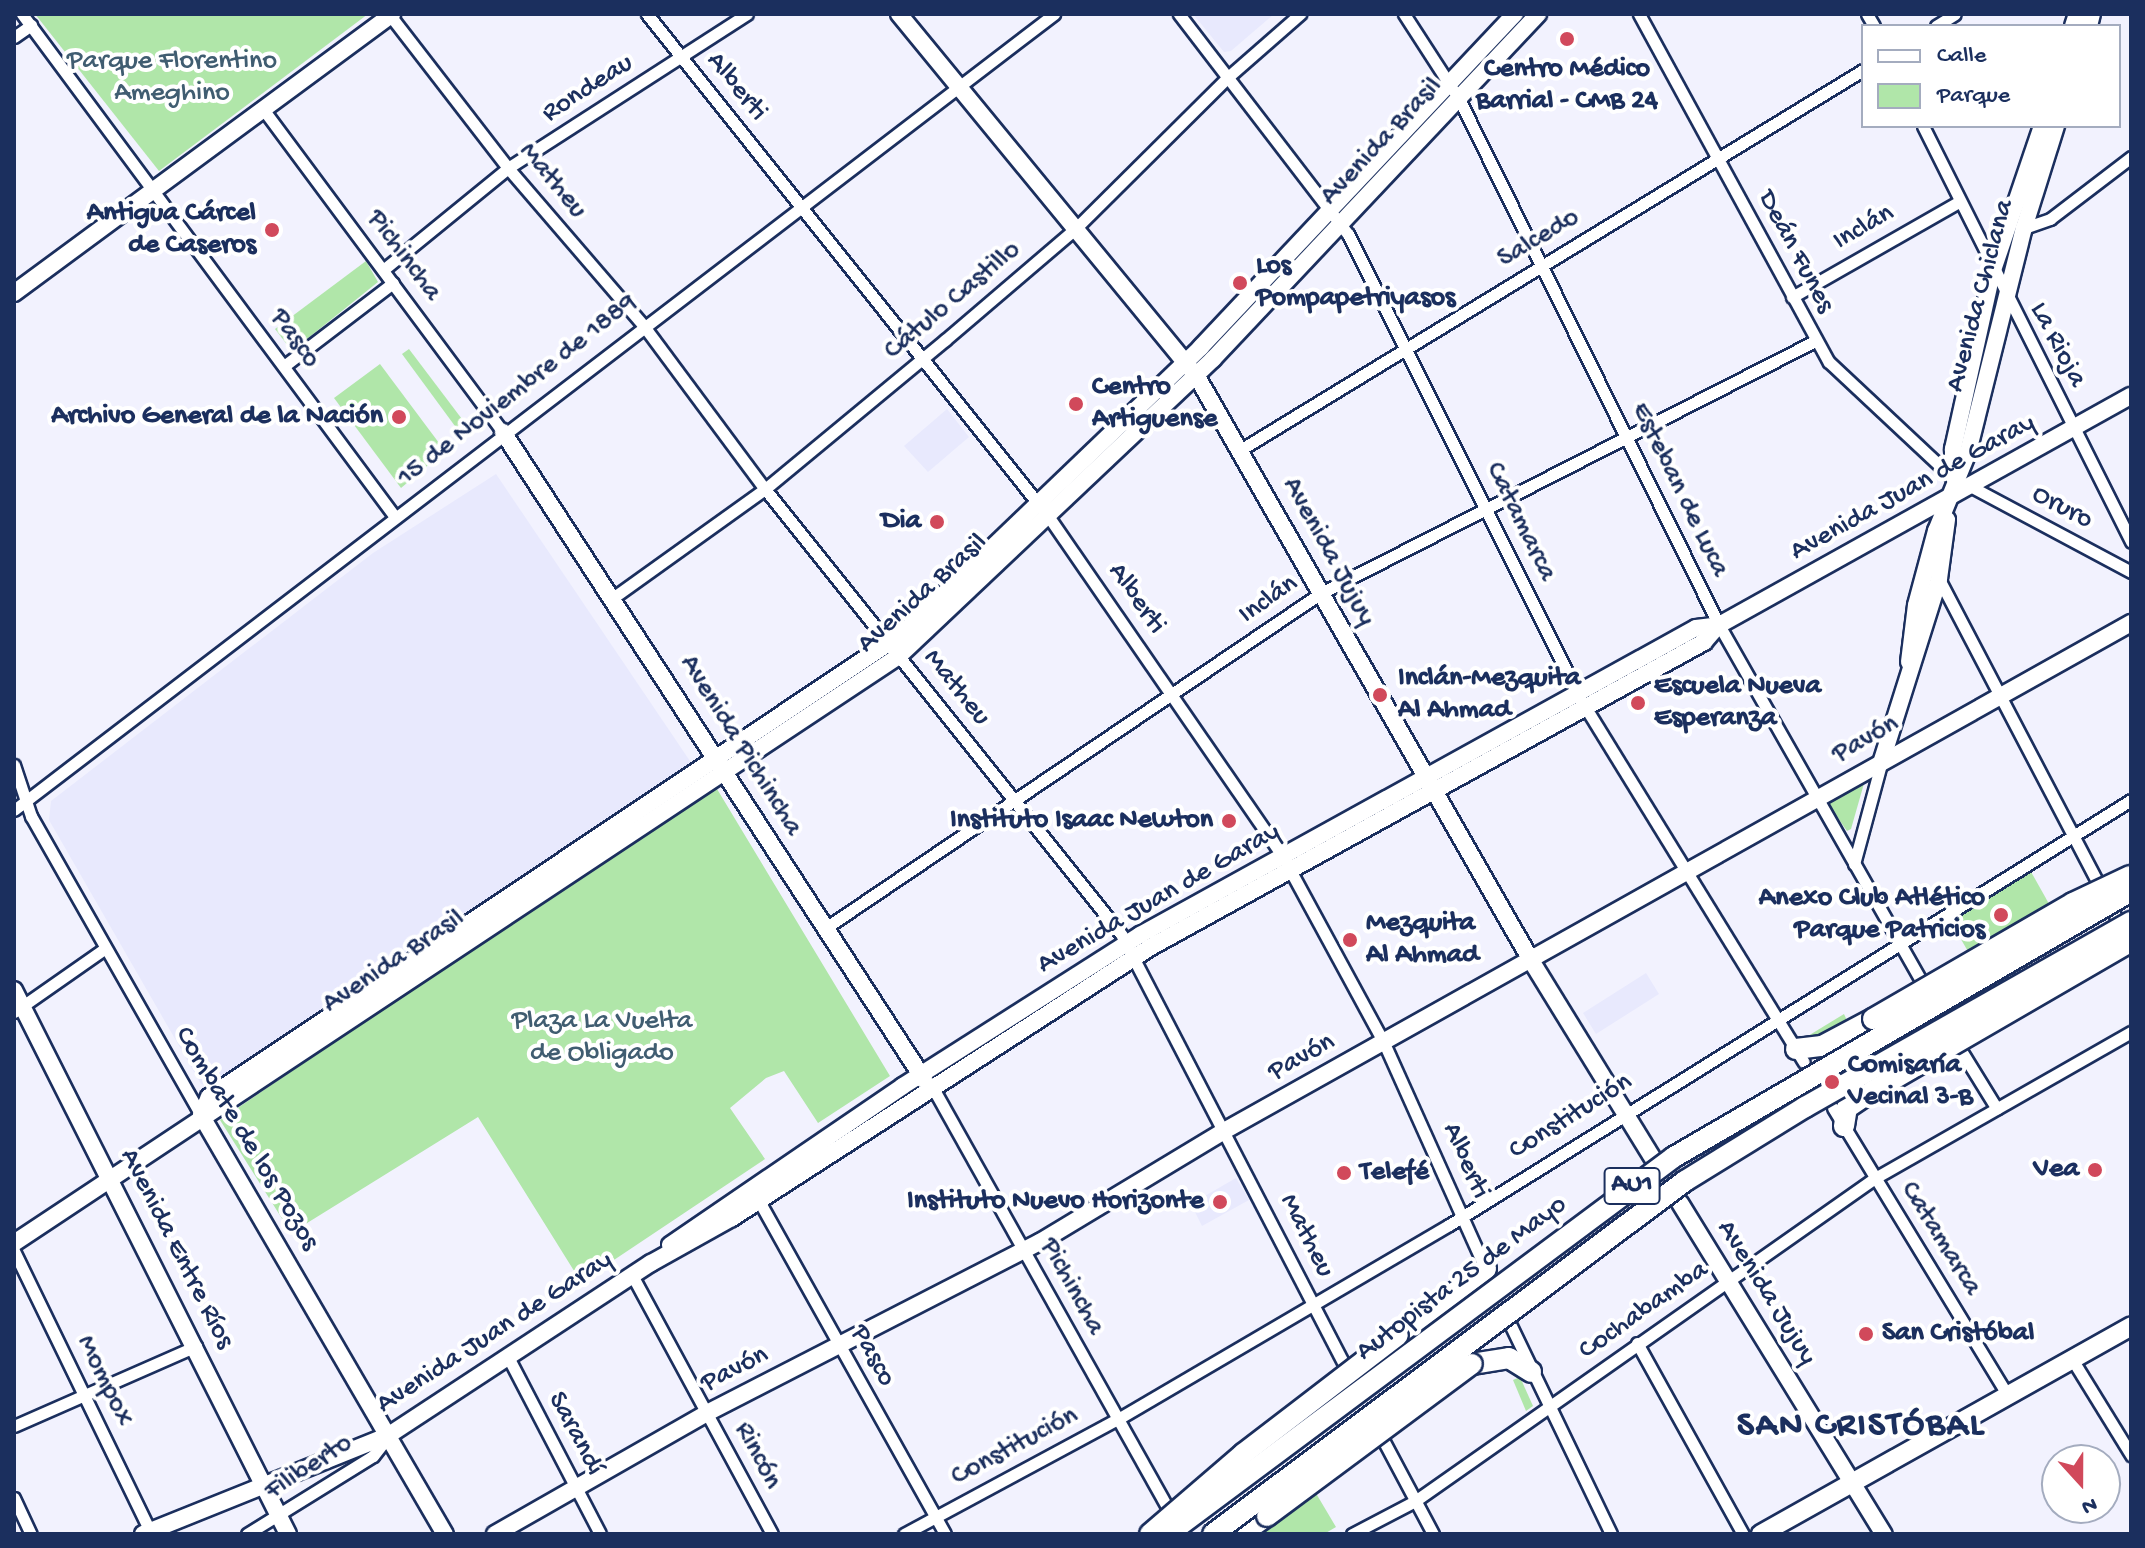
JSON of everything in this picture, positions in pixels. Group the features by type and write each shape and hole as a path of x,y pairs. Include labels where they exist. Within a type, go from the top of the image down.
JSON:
{"highway":[{"path":"1800,1056 1873,1019 2073,903 2131,875"},
{"name":"Autopista 25 de Mayo","path":"1168,1534 1674,1157 2131,891"},
{"name":"Autopista 25 de Mayo","path":"1213,1534 1685,1181 1769,1128 2131,922"},
{"path":"1844,1126 1847,1108 1871,1092 2131,944"},
{"path":"1150,1534 1243,1454 1398,1335 1487,1272"},
{"path":"1241,1534 1472,1364 1509,1358 1531,1372"}],"main road":[{"name":"Avenida Jujuy","path":"899,14 1191,369 1532,962 1652,1157"},
{"name":"Avenida Brasil","path":"1454,92 1515,14"},
{"name":"Avenida Brasil","path":"14,1243 201,1115 219,1112 726,770 894,650 1191,369 1454,92 1538,14"},
{"path":"14,293 390,15"},
{"name":"Avenida Chiclana","path":"1953,478 1953,449 1992,273 2041,128"},
{"name":"Avenida Chiclana","path":"1909,662 1916,605 1953,478 1968,452 2024,228 2055,128"},
{"name":"Avenida Juan de Garay","path":"146,1532 389,1435 632,1275 759,1201 933,1088 1131,950 1292,873 1430,786 1581,700 1704,642 1719,625 2131,396"},
{"name":"Avenida Pichincha","path":"503,432 726,770 919,1075 933,1088"},
{"name":"Avenida Chiclana","path":"1882,760 1909,662 1939,579 1946,499"},
{"name":"Pavón","path":"495,1534 575,1485 707,1413 1023,1250 1224,1131 1532,962 1882,760 2131,623"},
{"name":"Avenida Brasil","path":"201,1115 209,1097 716,755 894,650"},
{"name":"Avenida Juan de Garay","path":"651,1263 724,1204 919,1075 1283,857 1430,786"},
{"name":"Avenida Entre Ríos","path":"14,990 18,1009 112,1178 288,1534"},
{"name":"Combate de los Pozos","path":"201,1115 445,1534"},
{"name":"Avenida Jujuy","path":"1680,1203 1884,1534"},
{"path":"1761,1534 2131,1326"}],"street":[{"name":"Pasco","path":"22,14 155,189 395,517"},
{"name":"Alberti","path":"647,14 1043,509 1174,694 1283,857 1384,1043 1487,1272"},
{"name":"Rondeau","path":"383,270 508,168 747,14"},
{"name":"15 de Noviembre de 1889","path":"14,810 503,432 1054,14"},
{"name":"Catamarca","path":"1179,14 1336,217 1406,349 1581,700 1800,1056"},
{"name":"Cátulo Castillo","path":"614,597 765,489 1074,230 1228,77 1300,14"},
{"name":"Esteban de Luca","path":"1404,14 1454,92 1719,625 1922,982"},
{"name":"Deán Funes","path":"1639,14 1815,341 1842,376 1953,478"},
{"name":"Matheu","path":"390,15 508,168 643,325 765,489 1017,800 1131,950 1346,1368"},
{"path":"14,37 31,25"},
{"name":"Salcedo","path":"1240,450 1861,71"},
{"name":"Pichincha","path":"263,109 503,432"},
{"name":"La Rioja","path":"1924,128 1992,273 2131,542"},
{"path":"2024,228 2050,219 2131,157"},
{"name":"Inclán","path":"1792,297 1960,201"},
{"path":"284,366 393,283"},
{"name":"Inclán","path":"824,929 1321,593 1815,341"},
{"name":"Oruro","path":"1970,486 2131,572"},
{"path":"1939,579 2131,944"},
{"name":"Avenida Chiclana","path":"1854,864 1882,760"},
{"name":"Combate de los Pozos","path":"14,765 27,800 104,949 201,1115"},
{"name":"Constitución","path":"904,1534 1118,1419 1314,1304 2131,800"},
{"path":"18,1009 104,949"},
{"name":"Cochabamba","path":"1352,1534 1415,1501 1875,1178 2131,1032"},
{"path":"1960,1049 1997,1109"},
{"name":"Pichincha","path":"933,1088 1169,1510"},
{"name":"Catamarca","path":"1833,1108 2007,1394"},
{"name":"Pasco","path":"759,1201 945,1534"},
{"name":"Mompox","path":"14,1251 146,1532"},
{"name":"Rincón","path":"632,1275 772,1534"},
{"path":"1511,1326 1547,1410 1611,1534"},
{"path":"1637,1343 1743,1534"},
{"path":"14,1426 196,1346"},
{"name":"Sarandí","path":"508,1357 600,1534"},
{"path":"2072,1359 2131,1455"},
{"name":"Filiberto","path":"247,1534 373,1456 389,1435"},
{"path":"1381,1436 1433,1534"},
{"path":"14,1498 31,1534"}],"shaded area":[{"path":"1193,14 1274,14 1231,51 1224,52"},
{"path":"947,409 969,437 928,472 904,446"},
{"path":"496,474 692,764 210,1086 201,1084 49,820 51,801 373,553"},
{"path":"1646,973 1659,994 1596,1034 1583,1013"},
{"name":"Instituto Nuevo Horizonte","path":"1236,1178 1249,1200 1202,1226 1191,1204"}],"green space":[{"name":"Parque Florentino Ameghino","path":"35,14 368,14 159,171"},
{"path":"366,261 378,282 292,351 275,329"},
{"path":"409,349 471,431 463,437 402,354"},
{"path":"380,364 445,451 401,488 334,398"},
{"path":"1865,780 1851,829 1847,831 1826,801"},
{"name":"Plaza La Vuelta de Obligado","path":"714,784 890,1076 818,1123 784,1071 766,1078 730,1108 765,1159 581,1282 478,1117 291,1233 220,1120"},
{"name":"Anexo Club Atlético Parque Patricios","path":"2030,870 2053,911 1970,955 1950,920"},
{"path":"1844,1014 1849,1025 1821,1042 1803,1039"},
{"path":"1520,1377 1533,1406 1526,1411 1513,1380"},
{"path":"1314,1490 1336,1527 1324,1534 1255,1534"}],"place":[{"name":"Centro Médico Barrial - CMB 24","path":"1567,39"},
{"name":"Antigua Cárcel de Caseros","path":"272,230"},
{"name":"Los Pompapetriyasos","path":"1240,283"},
{"name":"Centro Artiguense","path":"1076,404"},
{"name":"Archivo General de la Nación","path":"399,417"},
{"name":"Dia","path":"937,522"},
{"name":"Inclán-Mezquita Al Ahmad","path":"1380,695"},
{"name":"Escuela Nueva Esperanza","path":"1638,703"},
{"name":"Instituto Isaac Newton","path":"1229,821"},
{"name":"Anexo Club Atlético Parque Patricios","path":"2001,915"},
{"name":"Mezquita Al Ahmad","path":"1350,940"},
{"name":"Comisaría Vecinal 3-B","path":"1832,1082"},
{"name":"Vea","path":"2095,1170"},
{"name":"Telefé","path":"1344,1173"},
{"name":"Instituto Nuevo Horizonte","path":"1220,1202"},
{"name":"San Cristóbal","path":"1866,1334"}],"district":[{"name":"SAN CRISTÓBAL","path":"1861,1427"}]}
